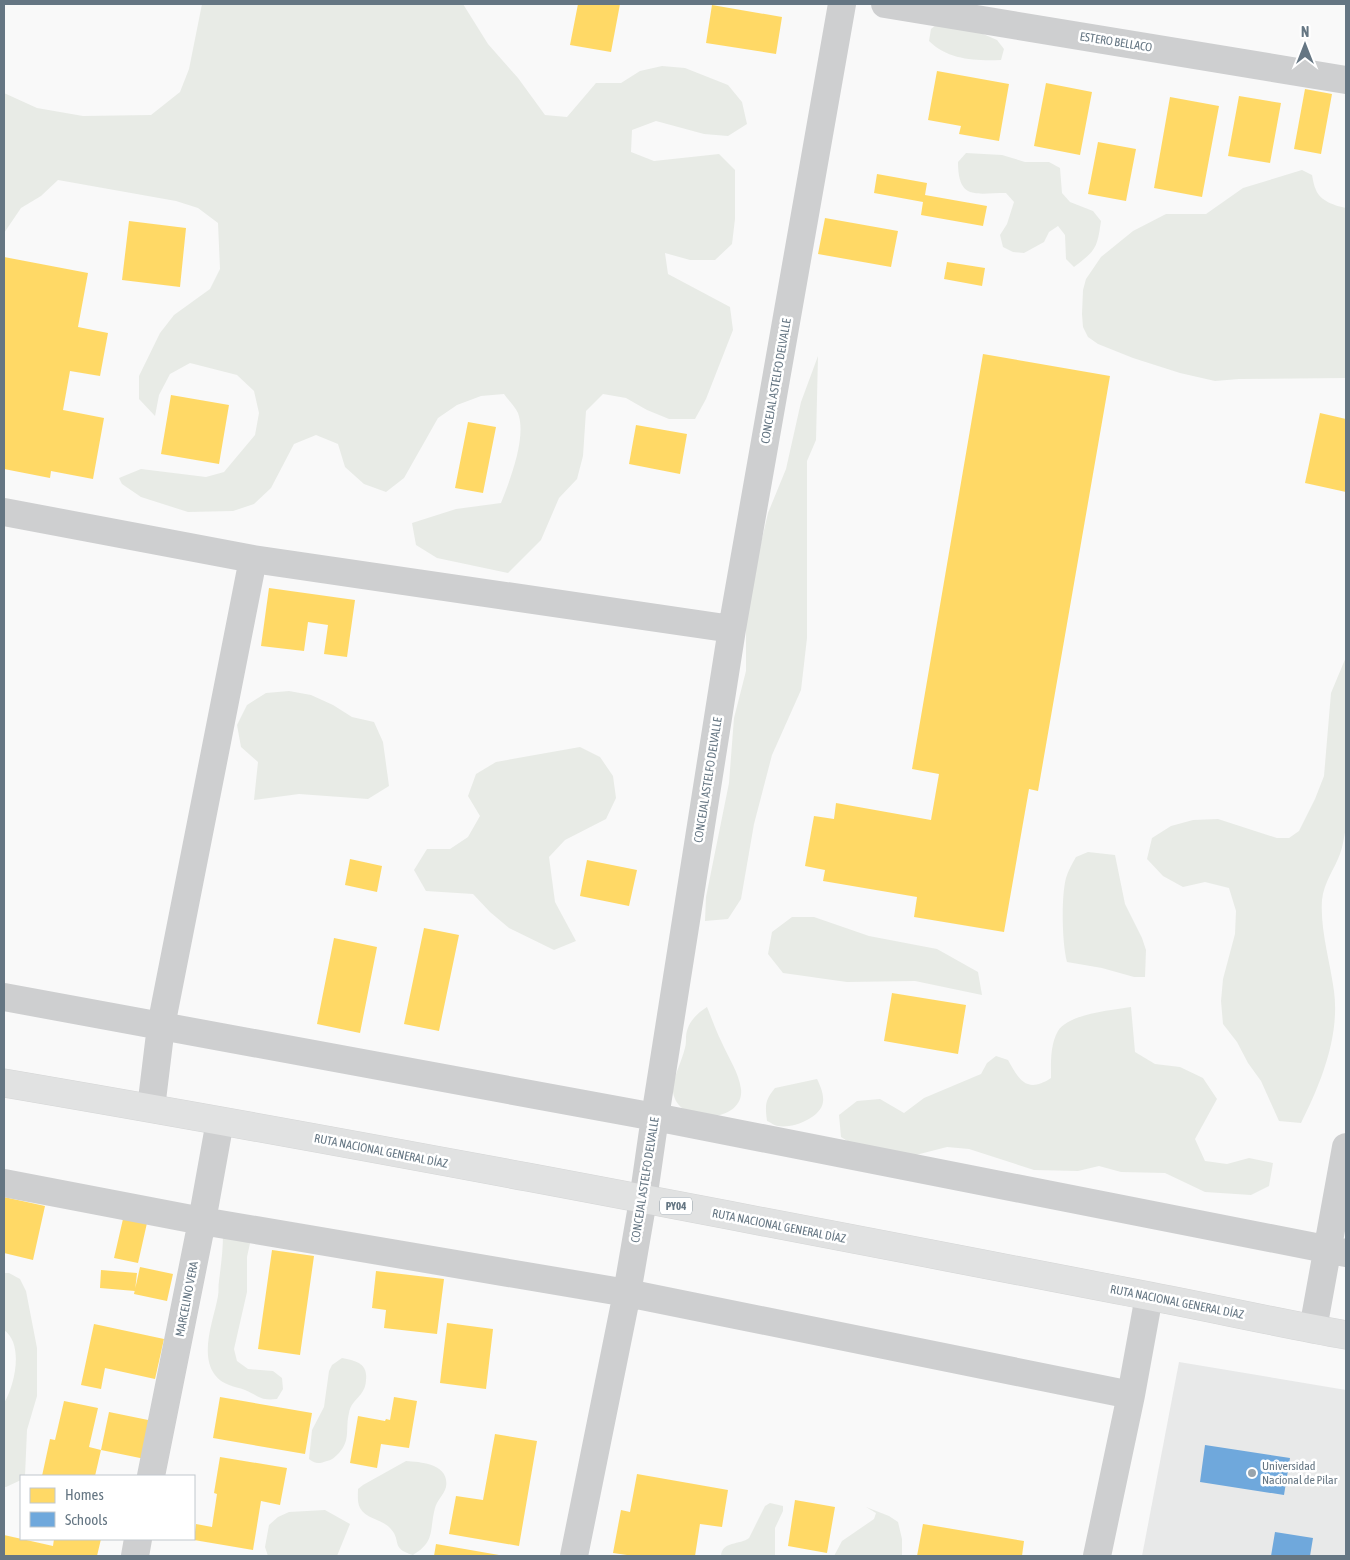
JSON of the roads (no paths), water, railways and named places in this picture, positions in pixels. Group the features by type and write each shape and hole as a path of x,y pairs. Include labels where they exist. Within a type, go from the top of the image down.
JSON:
{"highway":[{"name":"RUTA NACIONAL GENERAL DÍAZ","path":"4,1083 151,1108 643,1200 1346,1335"}],"street":[{"name":"CONCEJAL ASTELFO DELVALLE","path":"574,1556 627,1293 732,628 842,4"},
{"name":"ESTERO BELLACO","path":"885,4 1346,80"},
{"path":"4,512 253,559 732,628"},
{"path":"151,1108 161,1026 253,559"},
{"path":"4,997 654,1117 1337,1252"},
{"name":"MARCELINO VERA","path":"151,1475 220,1121"},
{"path":"1313,1329 1337,1252 1346,1147"},
{"path":"4,1184 627,1293 1131,1395"},
{"path":"1097,1556 1131,1395 1149,1296"},
{"path":"135,1556 138,1540"}],"place":[{"name":"Universidad Nacional de Pilar","path":"1252,1473"}]}
